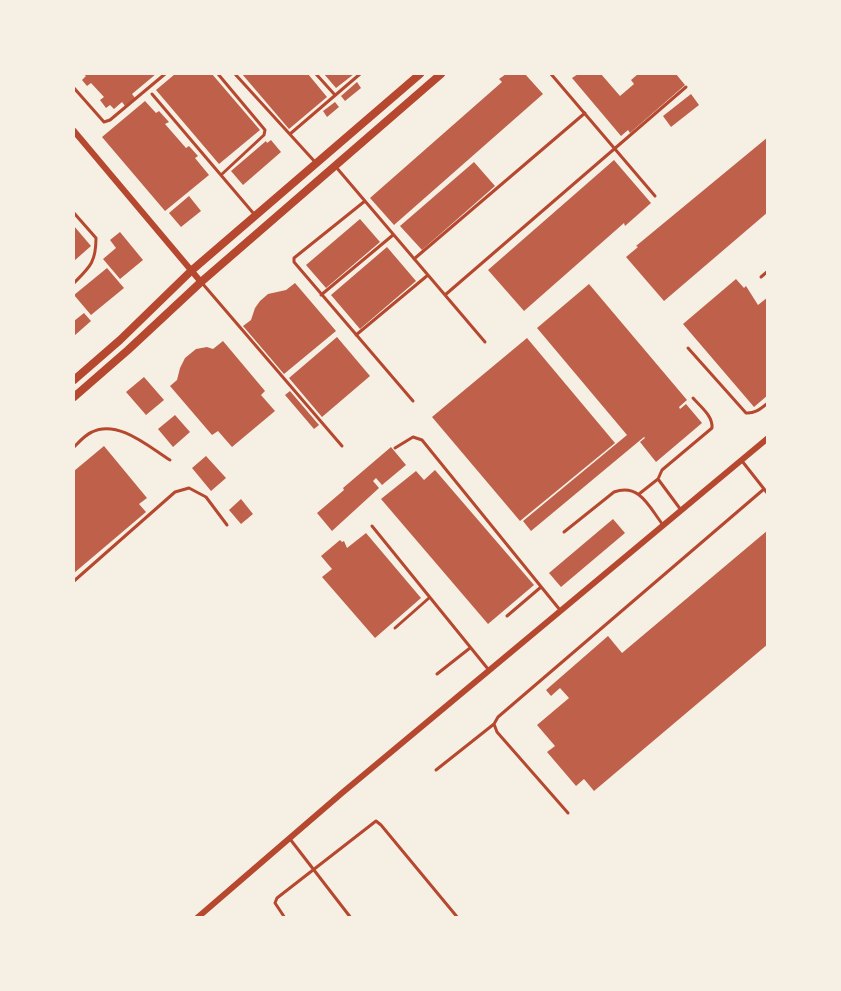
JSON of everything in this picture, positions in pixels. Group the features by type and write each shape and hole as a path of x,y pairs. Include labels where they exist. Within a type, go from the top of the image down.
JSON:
{"street":[{"path":"74,380 120,340 191,271 420,74"},
{"path":"74,397 201,282 441,74"},
{"path":"74,131 201,282"},
{"path":"197,918 289,838 768,438"}],"lane":[{"path":"74,88 104,122 110,120 165,74"},
{"path":"218,74 265,130 264,135 221,175"},
{"path":"235,74 316,163"},
{"path":"316,74 335,95"},
{"path":"290,134 360,74"},
{"path":"551,74 656,196"},
{"path":"445,295 686,87"},
{"path":"152,94 255,215"},
{"path":"414,259 585,113"},
{"path":"334,166 485,342"},
{"path":"365,201 294,258 296,265 355,336 413,401"},
{"path":"74,213 96,238 96,255 89,268 74,283"},
{"path":"321,295 393,235"},
{"path":"761,277 768,271"},
{"path":"355,336 428,275"},
{"path":"201,282 342,446"},
{"path":"688,348 746,413 759,410 768,403"},
{"path":"639,494 658,479 662,470 712,428 708,414 693,398"},
{"path":"74,447 91,432 103,428 120,430 170,460"},
{"path":"395,448 413,436 422,440 561,610"},
{"path":"741,460 768,494"},
{"path":"658,479 681,510"},
{"path":"74,581 175,492 189,488 206,497 227,525"},
{"path":"564,532 614,492 630,489 639,494 663,525"},
{"path":"436,770 494,724 498,717 764,489"},
{"path":"372,526 489,670"},
{"path":"507,616 541,587"},
{"path":"395,628 429,598"},
{"path":"437,674 470,648"},
{"path":"494,724 497,732 568,813"},
{"path":"285,918 275,903 277,898 375,821 381,825 458,918"},
{"path":"289,838 351,918"}],"building":[{"path":"83,74 156,74 132,94 135,98 125,106 122,102 114,109 110,105 106,108 100,100 104,97 91,83 87,86 82,80 86,76"},
{"path":"175,74 212,74 260,130 219,164 156,90"},
{"path":"242,74 308,74 327,97 289,129"},
{"path":"324,74 354,74 336,88"},
{"path":"506,74 525,74 543,94 394,225 370,198 502,82 499,79"},
{"path":"578,74 601,74 620,96 634,84 631,80 638,74 676,74 685,85 630,133 628,130 621,136 572,78"},
{"path":"357,82 361,88 345,101 341,96"},
{"path":"691,94 699,105 671,127 663,116"},
{"path":"145,101 169,122 165,124 186,148 189,146 198,156 195,158 209,175 165,211 102,137"},
{"path":"335,102 339,107 327,117 323,111"},
{"path":"768,137 768,212 664,301 626,257 638,247 636,246"},
{"path":"271,140 281,152 243,185 231,171 266,141 267,143"},
{"path":"614,160 651,203 625,226 624,223 524,311 488,270"},
{"path":"474,162 495,186 422,250 400,226"},
{"path":"189,196 201,211 181,227 169,213"},
{"path":"360,219 380,242 326,288 306,265"},
{"path":"74,226 91,246 74,261"},
{"path":"120,232 143,260 120,279 103,259 116,248 110,240"},
{"path":"387,247 416,281 360,329 331,295"},
{"path":"107,268 124,288 91,315 74,295"},
{"path":"736,279 744,288 746,286 758,305 768,297 768,395 754,407 683,324"},
{"path":"295,283 336,331 284,374 243,326 251,320 255,308 268,294 286,290"},
{"path":"589,284 687,400 679,407 680,409 686,404 702,423 656,462 640,442 644,437 531,531 523,521 627,435 537,328"},
{"path":"84,313 91,321 74,336 74,321"},
{"path":"337,337 370,376 322,417 289,378"},
{"path":"527,338 615,443 520,521 432,417"},
{"path":"223,341 265,391 261,395 275,411 232,447 218,431 212,435 170,386 177,380 185,358 196,349 207,347 213,349"},
{"path":"144,377 164,400 146,415 126,392"},
{"path":"290,391 319,425 314,429 285,395"},
{"path":"175,415 190,432 173,447 158,429"},
{"path":"104,446 147,498 139,504 146,512 74,573 74,471"},
{"path":"391,447 406,465 382,485 376,478 373,481 379,488 332,531 317,513"},
{"path":"206,456 226,478 211,491 192,468"},
{"path":"435,470 534,585 488,624 381,499 416,471 424,480"},
{"path":"241,499 253,514 241,524 229,510"},
{"path":"613,519 625,533 561,587 549,573"},
{"path":"768,530 768,644 594,791 584,779 576,786 547,752 555,746 537,725 569,698 560,688 551,696 546,690 608,636 622,653"},
{"path":"366,533 421,598 375,638 322,577 332,569 321,556 340,540 344,541 347,548"}]}
